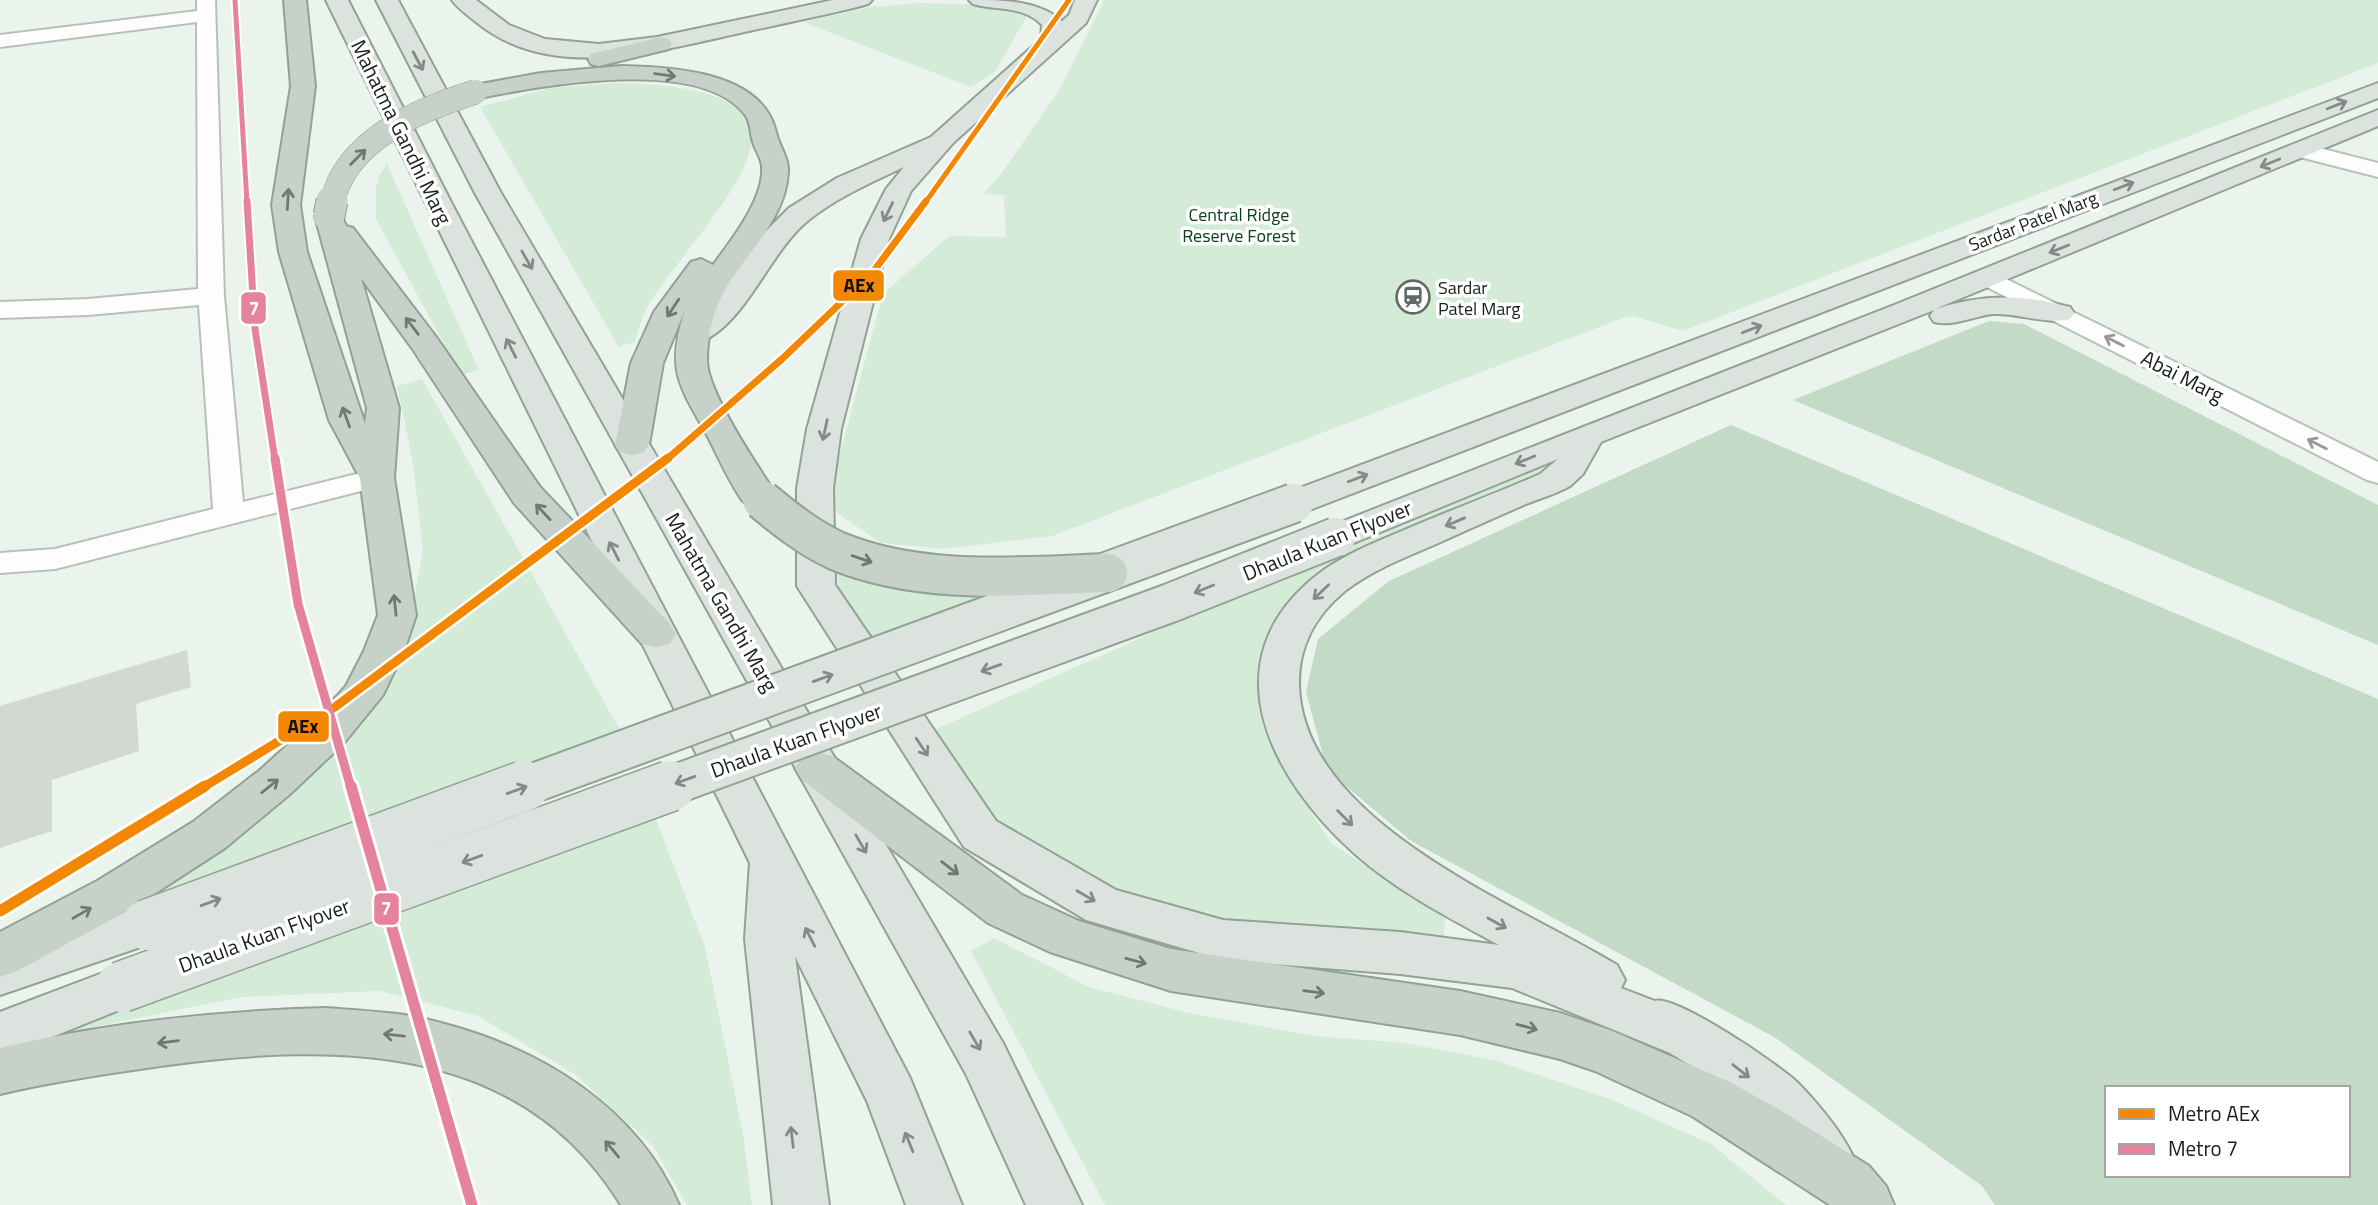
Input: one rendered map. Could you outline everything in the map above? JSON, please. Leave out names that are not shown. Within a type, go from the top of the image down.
[{"type":"highway","points":[[295,0],[303,86],[286,205],[293,252],[346,420],[377,478]]},
{"type":"highway","points":[[0,956],[114,895],[209,835],[275,782],[328,733],[362,695],[384,651],[397,615],[377,478],[383,408],[329,216],[335,187],[361,153],[413,116],[475,92],[587,68],[661,44]]},
{"type":"highway","points":[[587,68],[666,75],[724,89],[739,97],[755,112],[764,129],[765,143],[775,166],[767,203],[700,305],[693,334],[691,372],[694,385],[754,492],[762,500],[783,519],[811,536],[843,552],[897,569],[958,576],[1108,573]]},
{"type":"highway","points":[[632,445],[647,363],[669,312],[718,245],[752,188],[765,143]]},
{"type":"highway","points":[[329,216],[425,344],[527,495],[656,634]]},
{"type":"highway","points":[[817,768],[1005,909],[1067,938],[1171,970],[1460,1013],[1560,1036],[1610,1053],[1711,1099],[1761,1128],[1857,1195]]},
{"type":"highway","points":[[0,1071],[206,1036],[346,1030],[409,1037],[468,1052],[521,1075],[569,1106],[611,1146],[651,1205]]},
{"type":"main road","name":"Mahatma Gandhi Marg","points":[[337,0],[891,1095],[934,1205]]},
{"type":"main road","name":"Mahatma Gandhi Marg","points":[[387,0],[488,192],[985,1059],[1054,1205]]},
{"type":"main road","points":[[463,0],[507,34],[542,45],[608,49],[661,44],[853,2],[876,1]]},
{"type":"main road","points":[[980,0],[1015,4],[1040,11],[1053,24],[1052,43]]},
{"type":"main road","points":[[1086,0],[1078,18],[950,133],[900,189],[875,239],[820,453],[814,488],[816,586],[980,834],[1102,906],[1223,940],[1400,953],[1516,968],[1683,1035]]},
{"type":"main road","name":"Sardar Patel Marg","points":[[1108,573],[2378,90]]},
{"type":"main road","name":"Sardar Patel Marg","points":[[1743,375],[1988,278],[2378,117]]},
{"type":"main road","points":[[693,334],[723,310],[776,237],[799,214],[846,184],[950,133]]},
{"type":"main road","points":[[1743,375],[1785,369],[1975,305],[2007,303],[2059,313]]},
{"type":"main road","name":"Dhaula Kuan Flyover","points":[[0,1035],[121,987],[1170,603],[1743,375]]},
{"type":"main road","points":[[1588,435],[1562,476],[1371,559],[1327,586],[1307,606],[1286,640],[1278,679],[1280,707],[1288,736],[1303,765],[1336,809],[1381,852],[1437,890],[1589,973],[1731,1063],[1778,1100],[1857,1195]]},
{"type":"main road","points":[[0,974],[147,925],[1108,573]]},
{"type":"main road","points":[[771,860],[769,939],[801,1205]]},
{"type":"street","points":[[0,41],[206,7],[211,296],[229,516]]},
{"type":"street","points":[[2330,138],[2378,163]]},
{"type":"street","points":[[2300,150],[2378,170]]},
{"type":"street","name":"Abai Marg","points":[[1988,278],[2378,474]]},
{"type":"street","points":[[0,310],[88,307],[211,296]]},
{"type":"street","points":[[0,563],[55,559],[377,478]]},
{"type":"green space","name":"Central Ridge Reserve Forest","points":[[1104,0],[2378,0],[2378,63],[1683,331],[1633,316],[1623,318],[1052,536],[942,549],[881,543],[826,505],[883,294],[949,236],[1006,237],[1004,195],[983,194],[1001,174],[1060,89]]},
{"type":"green space","points":[[918,3],[988,6],[1028,14],[995,72],[971,87],[803,22],[870,7]]},
{"type":"green space","points":[[614,83],[687,89],[730,104],[749,125],[749,153],[734,186],[650,302],[634,342],[619,347],[480,107],[551,88]]},
{"type":"green space","points":[[387,164],[479,370],[461,375],[376,219],[376,187]]},
{"type":"green space","points":[[1989,321],[2024,324],[2378,505],[2378,645],[1793,400]]},
{"type":"green space","points":[[422,379],[620,730],[127,913],[211,856],[312,774],[376,703],[410,621],[423,551],[413,463],[397,386]]},
{"type":"green space","points":[[1731,425],[2378,699],[2378,1205],[1995,1205],[1982,1186],[1774,1037],[1411,841],[1327,770],[1306,692],[1318,639],[1389,581]]},
{"type":"green space","points":[[1546,462],[1556,472],[1353,559],[1264,708],[1284,771],[1331,843],[1445,917],[1444,939],[1182,919],[1101,890],[1032,852],[987,808],[934,730],[1255,587]]},
{"type":"green space","points":[[832,562],[1017,586],[863,639],[846,611]]},
{"type":"green space","points":[[655,817],[705,947],[743,1134],[752,1205],[687,1205],[653,1146],[576,1075],[478,1016],[380,991],[241,997],[24,1041]]},
{"type":"green space","points":[[994,938],[1089,987],[1189,1013],[1315,1036],[1405,1043],[1498,1061],[1610,1099],[1711,1144],[1786,1205],[1105,1205],[971,951]]},
{"type":"building","points":[[187,650],[191,687],[136,704],[139,751],[52,780],[52,831],[0,848],[0,706]]},
{"type":"metro line","name":"7","points":[[235,0],[255,329],[298,604],[472,1205]]},
{"type":"metro line","name":"AEx","points":[[0,911],[335,707],[660,465],[782,359],[873,272],[953,165],[1069,0]]},
{"type":"place","name":"Sardar Patel Marg","points":[[1413,297]]}]
